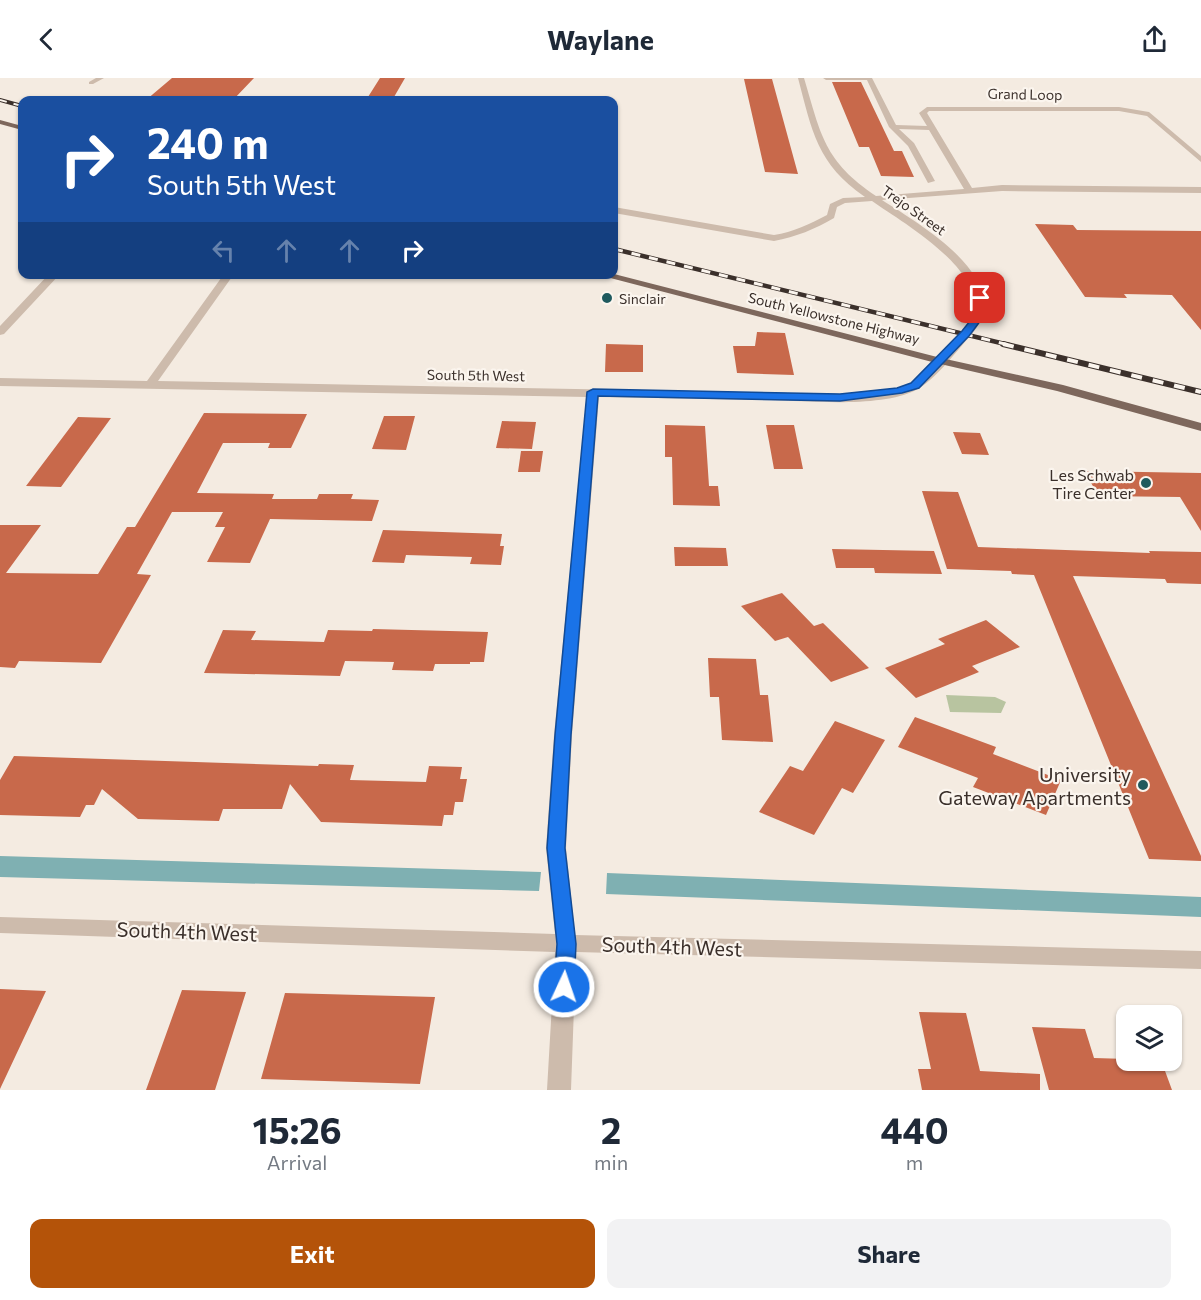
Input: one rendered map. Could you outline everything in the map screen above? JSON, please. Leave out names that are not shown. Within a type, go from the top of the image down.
[{"type":"main road","points":[[0,122],[18,127]]},
{"type":"main road","name":"South Yellowstone Highway","points":[[618,279],[940,361],[1059,388],[1201,427]]},
{"type":"street","points":[[90,82],[101,78]]},
{"type":"street","name":"Trejo Street","points":[[801,78],[823,144],[831,161],[841,173],[873,198],[936,240],[954,256],[971,279],[980,298],[979,316],[940,361]]},
{"type":"street","points":[[826,78],[869,78],[897,135],[910,143],[923,170],[931,180]]},
{"type":"street","name":"Grand Loop","points":[[932,128],[923,113],[927,109],[937,107],[1119,109],[1149,114],[1201,160]]},
{"type":"street","points":[[893,127],[932,128],[969,190]]},
{"type":"street","points":[[618,211],[774,238],[831,216],[832,206],[837,203],[873,198],[1002,188],[1201,190]]},
{"type":"street","points":[[0,332],[50,279]]},
{"type":"street","points":[[150,385],[225,279]]},
{"type":"street","name":"South 5th West","points":[[0,382],[840,398],[870,396],[915,386],[940,361]]},
{"type":"street","points":[[559,1090],[567,944],[556,848],[563,735],[593,392]]},
{"type":"street","name":"South 4th West","points":[[0,925],[567,944],[1201,960]]},
{"type":"green space","points":[[946,695],[995,697],[1006,702],[1001,713],[950,712]]},
{"type":"water","points":[[0,856],[541,872],[539,891],[0,877]]},
{"type":"water","points":[[607,873],[1201,897],[1201,917],[606,894]]},
{"type":"building","points":[[172,78],[254,78],[237,96],[151,96]]},
{"type":"building","points":[[380,78],[405,78],[395,96],[369,96]]},
{"type":"building","points":[[744,79],[772,79],[798,174],[765,172]]},
{"type":"building","points":[[832,82],[861,82],[894,151],[902,151],[914,177],[881,176],[869,147],[859,147]]},
{"type":"building","points":[[1035,224],[1073,225],[1077,230],[1201,231],[1201,330],[1172,295],[1124,294],[1127,298],[1085,297]]},
{"type":"building","points":[[757,332],[785,333],[794,375],[737,373],[733,346],[755,346]]},
{"type":"building","points":[[606,344],[643,345],[643,372],[605,372]]},
{"type":"building","points":[[204,413],[307,414],[291,448],[268,448],[270,443],[223,443],[197,493],[274,494],[272,499],[317,499],[319,494],[353,494],[351,499],[379,500],[372,521],[270,519],[250,563],[207,562],[225,527],[215,527],[223,512],[172,512],[137,574],[151,575],[101,663],[19,661],[15,668],[0,667],[0,525],[41,525],[6,573],[98,574],[127,527],[135,527]]},
{"type":"building","points":[[384,416],[415,416],[406,450],[372,449]]},
{"type":"building","points":[[78,417],[111,418],[61,487],[26,486]]},
{"type":"building","points":[[502,421],[536,422],[532,449],[496,448]]},
{"type":"building","points":[[665,425],[705,426],[709,486],[718,486],[720,506],[673,505],[672,457],[665,457]]},
{"type":"building","points":[[766,425],[794,425],[803,469],[774,469]]},
{"type":"building","points":[[953,432],[980,433],[989,455],[962,454]]},
{"type":"building","points":[[521,451],[543,451],[540,472],[518,472]]},
{"type":"building","name":"Les Schwab Tire Center","points":[[1085,471],[1201,473],[1201,531],[1180,497],[1098,496]]},
{"type":"building","points":[[922,491],[958,492],[978,547],[1150,553],[1149,551],[1201,552],[1201,584],[1167,583],[1165,579],[1073,576],[1201,856],[1201,861],[1149,859],[1034,575],[1012,574],[1011,571],[947,569]]},
{"type":"building","points":[[383,530],[502,534],[500,546],[504,546],[501,565],[470,564],[472,557],[406,555],[404,563],[372,562]]},
{"type":"building","points":[[674,547],[726,548],[728,566],[675,566]]},
{"type":"building","points":[[832,549],[934,551],[942,574],[875,573],[874,568],[836,568]]},
{"type":"building","points":[[782,593],[814,626],[823,623],[869,668],[831,682],[788,637],[775,641],[741,606]]},
{"type":"building","points":[[986,620],[1020,647],[972,666],[979,672],[916,698],[885,668],[945,644],[938,639]]},
{"type":"building","points":[[373,629],[488,632],[484,662],[435,664],[433,671],[392,670],[394,662],[345,661],[340,676],[204,673],[223,630],[256,631],[251,640],[324,642],[328,630],[372,631]]},
{"type":"building","points":[[708,658],[756,659],[760,695],[768,695],[773,742],[722,740],[719,697],[710,697]]},
{"type":"building","points":[[915,717],[996,747],[993,754],[1061,780],[1046,815],[973,787],[978,778],[898,747]]},
{"type":"building","points":[[835,721],[885,740],[853,793],[842,788],[814,835],[759,812],[790,766],[803,771]]},
{"type":"building","points":[[14,756],[318,766],[319,764],[354,765],[350,780],[426,782],[429,766],[462,767],[460,779],[467,779],[463,802],[455,802],[453,815],[444,815],[442,826],[321,822],[290,784],[282,809],[223,809],[219,821],[138,819],[102,789],[94,805],[86,805],[80,817],[0,815],[0,780]]},
{"type":"building","points":[[0,989],[46,991],[0,1089]]},
{"type":"building","points":[[182,990],[246,992],[215,1090],[146,1090]]},
{"type":"building","points":[[285,993],[435,997],[420,1084],[261,1079]]},
{"type":"building","points":[[919,1012],[966,1013],[980,1071],[1040,1074],[1040,1090],[922,1090],[918,1069],[931,1069]]},
{"type":"building","points":[[1032,1027],[1085,1029],[1094,1058],[1116,1059],[1116,1071],[1165,1071],[1172,1090],[1049,1090]]},
{"type":"railway","points":[[0,100],[18,105]]},
{"type":"railway","points":[[618,250],[1009,345]]},
{"type":"railway","points":[[1003,344],[1201,392]]},
{"type":"place","name":"Sinclair","points":[[607,298]]},
{"type":"place","name":"Les Schwab Tire Center","points":[[1146,483]]},
{"type":"place","name":"University Gateway Apartments","points":[[1143,785]]},
{"type":"route","points":[[564,987],[567,944],[556,848],[563,735],[593,392],[840,398],[898,391],[915,386],[965,333],[979,316],[980,298]]}]
